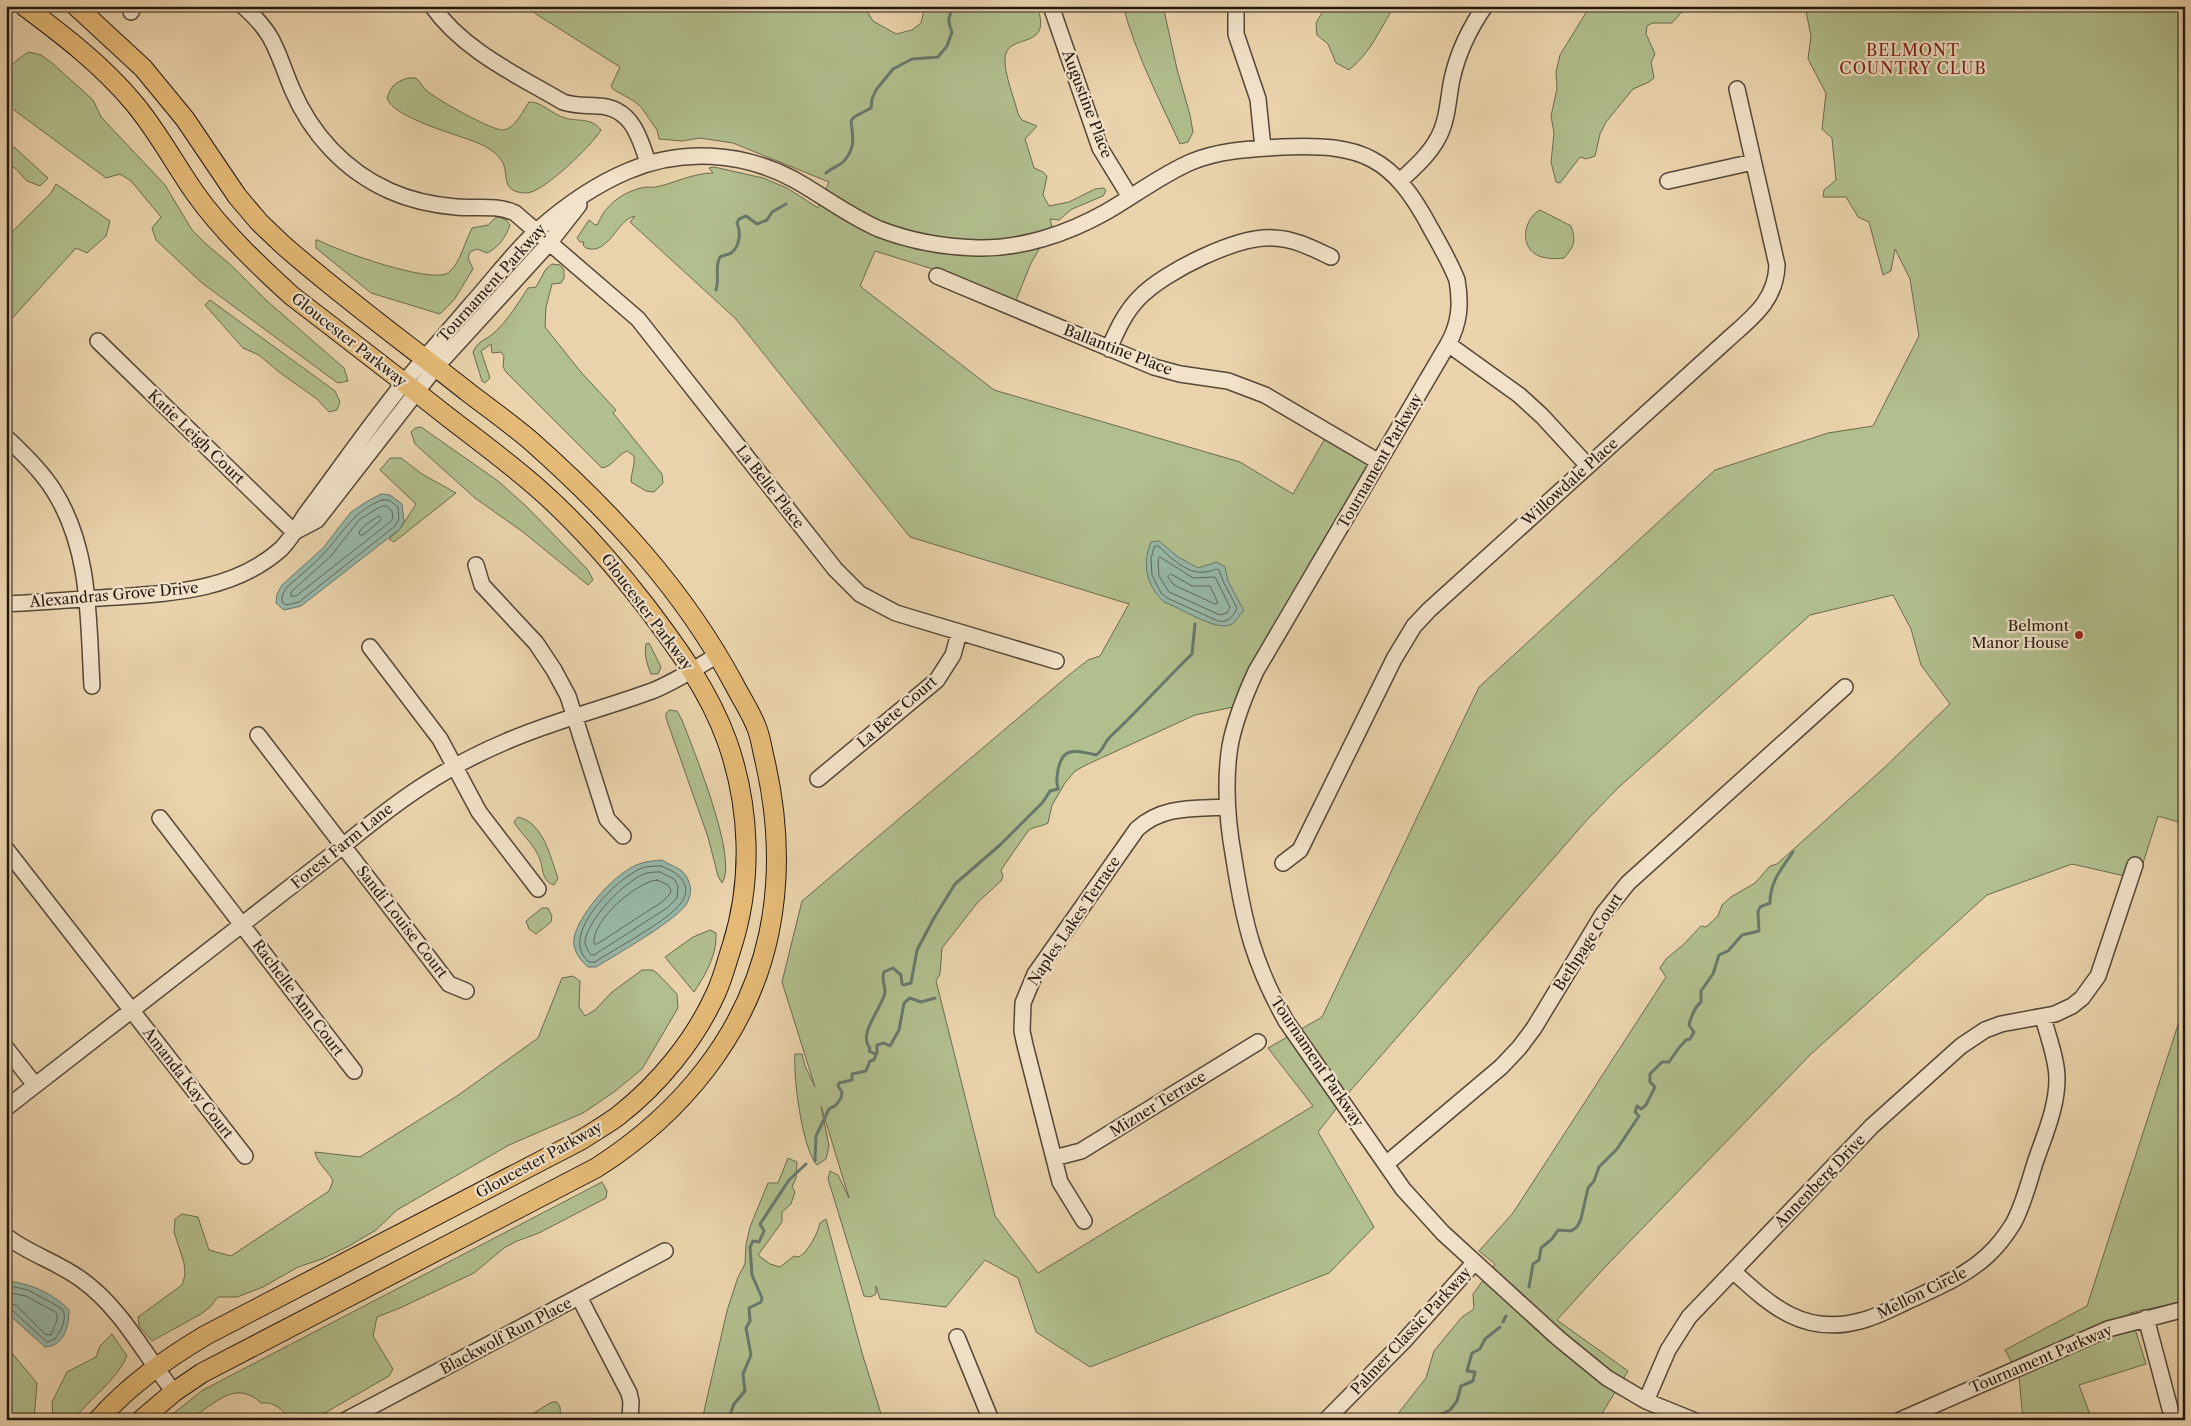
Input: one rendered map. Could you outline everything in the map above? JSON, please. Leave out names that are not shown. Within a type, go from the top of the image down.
[{"type":"main road","name":"Gloucester Parkway","points":[[24,6],[84,53],[111,77],[145,118],[195,193],[258,266],[292,296],[522,475],[592,541],[635,592],[692,671],[708,700],[727,741],[740,787],[746,847],[744,884],[738,926],[717,991],[700,1023],[679,1054],[646,1092],[618,1116],[581,1140],[206,1335],[155,1368],[130,1388],[98,1420]]},
{"type":"main road","name":"Gloucester Parkway","points":[[76,6],[143,68],[185,119],[237,196],[259,222],[304,264],[528,439],[614,519],[680,596],[718,654],[757,728],[775,815],[778,861],[776,901],[766,946],[738,1017],[718,1053],[682,1100],[664,1117],[609,1160],[202,1373],[174,1392],[140,1420]]},
{"type":"street","name":"La Belle Place","points":[[243,6],[256,18],[276,46],[292,88],[312,126],[335,154],[353,169],[390,191],[411,199],[456,207],[494,207],[515,213],[638,319],[847,583],[877,604],[896,613],[1056,661]]},
{"type":"street","points":[[432,6],[451,28],[489,59],[563,102],[573,106],[609,108],[628,118],[641,137],[648,163]]},
{"type":"street","name":"Augustine Place","points":[[1051,6],[1100,148],[1130,197]]},
{"type":"street","points":[[1236,6],[1236,34],[1258,99],[1263,148]]},
{"type":"street","points":[[1400,181],[1424,158],[1439,137],[1461,50],[1474,23],[1485,6]]},
{"type":"street","name":"Willowdale Place","points":[[1283,863],[1300,850],[1394,659],[1414,626],[1429,610],[1744,324],[1762,307],[1771,294],[1777,277],[1777,265],[1737,89]]},
{"type":"street","name":"Tournament Parkway","points":[[431,363],[537,231],[571,204],[606,182],[648,163],[688,156],[711,156],[756,164],[795,180],[855,217],[879,229],[906,238],[955,247],[1007,246],[1050,236],[1083,224],[1169,173],[1193,161],[1232,151],[1317,145],[1348,150],[1381,165],[1400,181],[1418,204],[1457,280],[1460,307],[1458,321],[1448,344],[1256,671],[1245,694],[1230,745],[1227,771],[1227,807],[1242,909],[1258,964],[1286,1021],[1402,1189],[1474,1263],[1586,1362],[1607,1378],[1646,1401],[1694,1420]]},
{"type":"street","points":[[1668,182],[1753,162]]},
{"type":"street","name":"Tournament Parkway","points":[[431,363],[550,242],[587,194]]},
{"type":"street","points":[[1109,349],[1128,311],[1153,285],[1169,274],[1229,246],[1258,238],[1280,238],[1301,243],[1331,257]]},
{"type":"street","name":"Ballantine Place","points":[[937,276],[1154,367],[1180,374],[1228,381],[1247,387],[1265,395],[1379,462]]},
{"type":"street","name":"Katie Leigh Court","points":[[98,341],[294,532]]},
{"type":"street","points":[[1448,344],[1494,375],[1519,395],[1542,416],[1588,466]]},
{"type":"street","name":"Alexandras Grove Drive","points":[[6,604],[175,593],[236,577],[282,548],[305,514],[431,363]]},
{"type":"street","points":[[6,437],[40,471],[66,512],[81,552],[87,599],[92,686]]},
{"type":"street","points":[[476,566],[482,585],[536,643],[546,656],[568,696],[607,819],[623,836]]},
{"type":"street","name":"La Bete Court","points":[[818,780],[936,680],[953,654],[959,633]]},
{"type":"street","points":[[370,647],[440,739],[478,812],[538,889]]},
{"type":"street","name":"Forest Farm Lane","points":[[6,1108],[393,805],[454,766],[506,741],[654,690],[692,671],[718,654]]},
{"type":"street","name":"Bethpage Court","points":[[1386,1164],[1501,1067],[1519,1048],[1534,1028],[1604,914],[1628,883],[1846,687]]},
{"type":"street","name":"Sandi Louise Court","points":[[258,735],[449,984],[466,991]]},
{"type":"street","name":"Naples Lakes Terrace","points":[[1084,1221],[1060,1182],[1022,1031],[1024,1003],[1034,974],[1137,829],[1147,820],[1170,810],[1227,807]]},
{"type":"street","name":"Rachelle Ann Court","points":[[160,818],[354,1071]]},
{"type":"street","name":"Amanda Kay Court","points":[[6,849],[244,1156]]},
{"type":"street","name":"Annenberg Drive","points":[[1646,1401],[1677,1334],[1689,1317],[1872,1126],[1972,1038],[1993,1027],[2055,1014],[2072,1006],[2091,988],[2098,976],[2135,865]]},
{"type":"street","name":"Mellon Circle","points":[[1733,1271],[1765,1300],[1782,1312],[1811,1322],[1844,1324],[1872,1317],[1957,1278],[1974,1268],[2002,1240],[2013,1223],[2021,1206],[2053,1108],[2057,1079],[2056,1066],[2043,1017]]},
{"type":"street","name":"Mizner Terrace","points":[[1054,1158],[1081,1151],[1258,1042]]},
{"type":"street","points":[[6,1048],[35,1084]]},
{"type":"street","points":[[6,1236],[60,1266],[99,1294],[124,1322],[155,1368],[174,1392]]},
{"type":"street","name":"Blackwolf Run Place","points":[[346,1420],[665,1251]]},
{"type":"street","name":"Palmer Classic Parkway","points":[[1326,1420],[1404,1340],[1474,1263]]},
{"type":"street","points":[[580,1297],[629,1393],[631,1402],[630,1420]]},
{"type":"street","name":"Tournament Parkway","points":[[1900,1420],[1927,1410],[2075,1342],[2108,1329],[2185,1309]]},
{"type":"street","points":[[2146,1318],[2173,1420]]},
{"type":"street","points":[[957,1336],[991,1420]]},
{"type":"green space","points":[[527,6],[857,6],[868,13],[873,21],[896,34],[912,30],[921,23],[925,6],[1037,6],[1041,20],[1040,29],[1036,35],[1010,47],[1006,53],[1005,66],[1018,114],[1022,120],[1037,126],[1025,139],[1034,168],[1047,176],[1043,195],[1049,206],[1069,202],[1095,189],[1104,188],[1106,191],[1103,196],[1072,209],[1059,220],[1050,219],[1052,227],[1031,263],[1015,303],[939,271],[875,251],[860,286],[994,390],[1240,462],[1293,494],[1331,428],[1388,460],[1258,680],[1248,704],[1195,715],[1075,771],[1065,783],[1052,805],[1048,823],[1028,831],[1001,870],[1003,877],[1001,881],[978,902],[942,948],[940,974],[936,981],[995,1216],[1038,1273],[1313,1106],[1268,1048],[1322,1017],[1479,687],[1715,470],[1828,433],[1873,426],[1919,336],[1910,279],[1895,249],[1891,271],[1883,275],[1869,222],[1858,217],[1846,197],[1823,197],[1824,190],[1836,180],[1832,138],[1822,129],[1826,93],[1808,59],[1811,36],[1805,6],[2185,6],[2185,824],[2158,816],[2138,879],[2072,864],[1987,895],[1810,1055],[1606,1266],[1557,1320],[1628,1371],[1598,1420],[1393,1420],[1426,1378],[1434,1351],[1462,1317],[1474,1309],[1473,1294],[1495,1264],[1479,1251],[1513,1213],[1666,977],[1660,968],[1666,959],[1701,926],[1706,927],[1718,916],[1722,905],[1731,897],[1755,883],[1770,866],[1777,864],[1884,768],[1950,704],[1921,665],[1911,629],[1893,595],[1810,615],[1618,788],[1586,821],[1351,1090],[1318,1132],[1374,1227],[1329,1273],[1090,1367],[1036,1332],[1018,1278],[985,1260],[946,1307],[880,1299],[876,1286],[876,1294],[871,1297],[864,1296],[828,1179],[830,1171],[838,1175],[849,1198],[821,1106],[829,1146],[826,1159],[817,1165],[807,1144],[800,1112],[795,1078],[795,1054],[802,1054],[805,1066],[815,1087],[782,982],[802,901],[1069,675],[1088,660],[1100,656],[1129,604],[910,537],[736,319],[630,222],[635,216],[628,219],[601,247],[594,249],[586,248],[583,245],[584,242],[580,242],[577,238],[589,220],[595,225],[598,224],[609,206],[621,196],[643,187],[656,187],[691,176],[713,173],[709,168],[714,167],[763,178],[787,188],[818,208],[829,182],[733,143],[700,138],[682,141],[659,139],[657,130],[641,107],[614,90],[611,86],[620,67],[536,14]]},
{"type":"green space","points":[[1123,6],[1163,6],[1177,69],[1190,115],[1193,132],[1188,142],[1180,144],[1141,59]]},
{"type":"green space","points":[[1326,6],[1395,6],[1370,48],[1349,70],[1336,63],[1328,44],[1317,35],[1316,23]]},
{"type":"green space","points":[[1590,6],[1687,6],[1672,23],[1652,23],[1647,26],[1646,34],[1655,54],[1651,62],[1654,78],[1633,89],[1606,122],[1600,134],[1595,156],[1586,159],[1580,157],[1560,183],[1556,182],[1551,162],[1554,133],[1551,116],[1557,89],[1556,72],[1560,55]]},
{"type":"green space","points":[[29,52],[41,55],[52,63],[93,100],[101,117],[165,185],[192,230],[267,301],[344,368],[348,381],[338,383],[202,283],[156,240],[152,228],[161,217],[131,181],[120,174],[106,178],[6,104],[7,73],[14,63]]},
{"type":"green space","points":[[416,78],[426,90],[440,100],[464,114],[498,129],[504,130],[512,126],[529,102],[534,102],[565,118],[593,123],[601,130],[578,157],[543,186],[526,193],[518,192],[512,190],[509,186],[502,161],[491,150],[478,143],[413,119],[392,105],[387,98],[390,90],[400,81]]},
{"type":"green space","points":[[6,143],[15,148],[48,178],[40,186],[27,181],[15,168],[6,166]]},
{"type":"green space","points":[[56,184],[110,221],[106,236],[87,253],[76,248],[6,325],[6,238],[51,193]]},
{"type":"green space","points":[[1540,210],[1571,226],[1574,243],[1564,258],[1542,257],[1528,247],[1526,240],[1527,226],[1534,214]]},
{"type":"green space","points":[[499,217],[506,220],[510,225],[504,238],[495,248],[487,253],[477,249],[470,252],[468,258],[473,269],[454,300],[440,314],[371,293],[316,248],[316,240],[318,240],[384,265],[423,274],[438,275],[448,273],[456,264],[472,228],[488,225],[495,218]]},
{"type":"green space","points":[[552,264],[560,265],[564,270],[564,278],[561,283],[552,284],[546,307],[545,327],[580,371],[616,410],[613,413],[662,474],[663,483],[654,492],[646,491],[631,482],[634,456],[627,451],[602,468],[506,372],[503,367],[504,356],[501,352],[492,353],[491,344],[481,351],[490,378],[485,383],[482,381],[473,352],[475,348],[500,327],[528,288],[536,287],[546,269]]},
{"type":"green space","points":[[210,300],[335,391],[340,402],[337,410],[329,412],[317,399],[259,355],[243,348],[205,305]]},
{"type":"green space","points":[[421,427],[498,481],[527,507],[588,570],[593,580],[588,585],[523,532],[475,498],[415,444],[411,432],[415,428]]},
{"type":"green space","points":[[390,458],[401,458],[422,474],[456,493],[394,542],[389,539],[400,529],[416,504],[380,470]]},
{"type":"green space","points":[[649,643],[661,667],[658,674],[651,674],[647,663],[645,648],[646,644]]},
{"type":"green space","points":[[669,710],[677,711],[682,720],[704,778],[720,829],[726,871],[722,883],[718,876],[708,837],[666,718]]},
{"type":"green space","points":[[518,817],[527,820],[534,826],[545,842],[558,878],[554,885],[546,880],[536,850],[514,822]]},
{"type":"green space","points":[[542,908],[548,908],[552,916],[551,922],[536,934],[529,929],[526,921]]},
{"type":"green space","points":[[710,930],[716,933],[713,957],[694,992],[665,957],[693,937]]},
{"type":"green space","points":[[642,970],[653,970],[677,994],[678,1008],[642,1069],[614,1092],[583,1113],[509,1145],[397,1210],[376,1230],[349,1246],[322,1259],[298,1267],[263,1287],[237,1297],[218,1297],[201,1314],[152,1341],[139,1326],[138,1317],[182,1285],[185,1275],[184,1263],[174,1232],[175,1219],[182,1214],[198,1217],[209,1250],[231,1256],[329,1191],[333,1181],[318,1160],[315,1152],[360,1157],[457,1096],[538,1038],[562,978],[573,976],[580,981],[579,1007],[585,1016],[595,1010],[612,992]]},
{"type":"green space","points":[[2185,1003],[2185,1301],[2130,1313],[2146,1364],[2079,1385],[2092,1420],[2023,1420],[2019,1376],[2005,1350],[2087,1306]]},
{"type":"green space","points":[[788,1158],[797,1162],[796,1178],[792,1187],[795,1192],[791,1204],[782,1212],[782,1222],[758,1255],[770,1264],[780,1267],[794,1256],[799,1257],[812,1242],[820,1223],[826,1219],[862,1353],[883,1420],[702,1420],[727,1311],[738,1277],[745,1264],[746,1245],[750,1227],[768,1183],[778,1183]]},
{"type":"green space","points":[[602,1182],[607,1191],[606,1198],[539,1233],[504,1248],[474,1273],[377,1317],[373,1336],[393,1369],[389,1376],[316,1418],[311,1420],[291,1420],[274,1405],[261,1403],[251,1396],[241,1393],[223,1397],[186,1420],[165,1420],[203,1390]]},
{"type":"green space","points":[[112,1334],[127,1356],[116,1374],[74,1420],[53,1420],[52,1402],[67,1372],[96,1357],[100,1346]]},
{"type":"green space","points":[[6,1346],[37,1383],[34,1420],[6,1420]]},
{"type":"green space","points":[[552,1402],[557,1402],[560,1407],[561,1420],[522,1420]]},
{"type":"water","points":[[381,494],[390,495],[402,504],[404,521],[400,529],[301,606],[284,610],[276,603],[277,594],[282,585],[323,548],[351,512]]},
{"type":"water","points":[[1159,541],[1178,557],[1198,568],[1217,562],[1225,567],[1228,581],[1244,611],[1234,622],[1230,625],[1215,625],[1164,602],[1153,589],[1146,566],[1151,542]]},
{"type":"water","points":[[662,860],[678,868],[687,878],[690,890],[687,903],[682,910],[646,936],[596,967],[588,967],[577,954],[574,947],[574,938],[577,928],[591,905],[611,883],[632,867],[644,862]]},
{"type":"water","points":[[6,1281],[31,1286],[40,1290],[56,1299],[69,1310],[66,1329],[57,1343],[45,1347],[6,1312]]},
{"type":"waterway","points":[[826,173],[847,157],[853,143],[851,121],[854,117],[871,108],[876,90],[893,69],[912,59],[938,57],[947,46],[952,32],[949,19],[955,6]]},
{"type":"waterway","points":[[716,290],[718,261],[720,257],[731,253],[736,247],[739,239],[737,223],[739,219],[746,216],[757,224],[767,220],[772,212],[786,204]]},
{"type":"waterway","points":[[875,1054],[869,1051],[867,1035],[885,992],[884,972],[893,968],[901,975],[902,984],[911,983],[917,950],[955,884],[1000,845],[1043,802],[1050,791],[1058,789],[1059,767],[1064,755],[1074,751],[1096,755],[1099,753],[1108,739],[1192,654],[1195,624]]},
{"type":"waterway","points":[[1529,1287],[1533,1264],[1539,1260],[1541,1248],[1552,1239],[1558,1230],[1571,1231],[1577,1227],[1581,1219],[1588,1188],[1594,1181],[1599,1167],[1617,1149],[1639,1116],[1635,1112],[1637,1106],[1641,1109],[1646,1105],[1655,1087],[1650,1082],[1650,1074],[1662,1062],[1669,1062],[1686,1040],[1690,1039],[1694,1032],[1689,1025],[1691,1019],[1695,1009],[1701,1002],[1701,991],[1713,974],[1719,955],[1728,951],[1742,935],[1759,931],[1758,912],[1760,907],[1770,903],[1774,882],[1793,852]]},
{"type":"waterway","points":[[815,1161],[816,1136],[829,1109],[836,1105],[841,1098],[842,1092],[838,1086],[839,1083],[852,1080],[852,1074],[866,1071],[870,1061],[874,1060],[877,1045],[884,1043],[890,1046],[899,1030],[904,1003],[910,998],[921,1002],[935,998]]},
{"type":"waterway","points":[[728,1420],[734,1404],[745,1391],[743,1374],[751,1355],[746,1328],[750,1321],[749,1308],[761,1302],[762,1298],[752,1275],[750,1247],[753,1241],[759,1242],[764,1231],[760,1224],[789,1180],[806,1164]]},
{"type":"waterway","points":[[1503,1322],[1506,1316]]},
{"type":"waterway","points":[[1430,1420],[1450,1410],[1457,1401],[1461,1386],[1473,1381],[1475,1372],[1467,1371],[1472,1353],[1480,1349],[1485,1339],[1500,1327]]},
{"type":"place","name":"Belmont Manor House","points":[[2079,635]]},
{"type":"district","name":"BELMONT COUNTRY CLUB","points":[[1913,59]]}]
